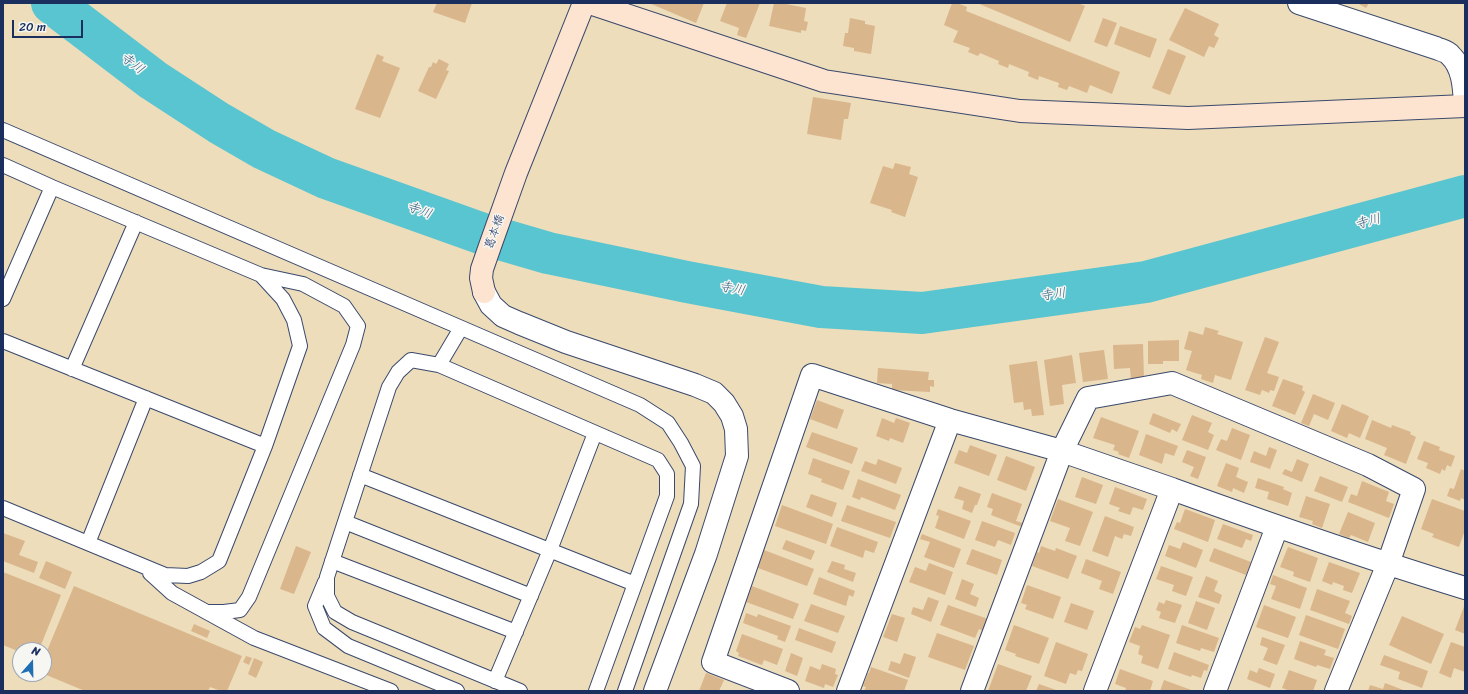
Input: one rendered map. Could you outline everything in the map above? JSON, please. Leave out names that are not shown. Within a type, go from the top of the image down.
[{"type":"street","name":"葛本橋","points":[[584,3],[516,173],[482,269],[481,278],[484,292],[491,305],[503,316],[566,342],[714,393],[724,403],[732,416],[736,429],[737,456],[706,554],[655,691]]},
{"type":"street","points":[[590,3],[824,81],[1020,112],[1188,118],[1465,104],[1461,74],[1457,64],[1450,54],[1436,48],[1299,3]]},
{"type":"street","points":[[788,691],[713,662],[812,375],[950,420],[1062,451],[1277,527],[1465,588]]},
{"type":"street","points":[[972,691],[1062,451],[1088,398],[1172,383],[1368,465],[1414,489],[1388,564],[1336,691]]},
{"type":"street","points":[[848,691],[950,420]]},
{"type":"street","points":[[1095,691],[1172,489]]},
{"type":"street","points":[[1215,691],[1277,527]]},
{"type":"lane","points":[[3,130],[640,405],[668,423],[693,466],[691,504],[625,691]]},
{"type":"lane","points":[[3,165],[261,276],[303,284],[344,306],[358,326],[353,345],[250,597],[240,610],[207,612]]},
{"type":"lane","points":[[3,299],[52,187]]},
{"type":"lane","points":[[72,369],[136,222]]},
{"type":"lane","points":[[3,508],[165,575],[188,576],[201,572],[219,561],[265,446],[300,346],[294,320],[283,299],[261,276]]},
{"type":"lane","points":[[439,365],[461,328]]},
{"type":"lane","points":[[3,342],[265,446]]},
{"type":"lane","points":[[457,691],[348,646],[324,628],[316,606],[327,577],[389,388],[398,372],[411,360],[439,365],[658,460],[667,474],[667,496],[596,691]]},
{"type":"lane","points":[[88,543],[146,398]]},
{"type":"lane","points":[[494,681],[550,550],[595,433]]},
{"type":"lane","points":[[360,475],[635,584]]},
{"type":"lane","points":[[345,522],[531,596]]},
{"type":"lane","points":[[332,561],[516,632]]},
{"type":"lane","points":[[140,565],[172,592],[254,638],[391,691]]},
{"type":"lane","points":[[327,577],[327,596],[335,612],[352,622],[520,691]]},
{"type":"building","points":[[437,3],[472,3],[465,23],[433,12]]},
{"type":"building","points":[[649,3],[704,3],[696,23]]},
{"type":"building","points":[[727,3],[760,3],[746,38],[737,35],[739,28],[720,21]]},
{"type":"building","points":[[774,3],[806,8],[804,21],[808,22],[806,31],[801,30],[801,33],[769,26]]},
{"type":"building","points":[[952,3],[957,3],[967,7],[966,11],[1120,72],[1112,94],[1090,85],[1087,93],[1069,86],[1067,90],[1058,87],[1059,83],[1039,76],[1038,80],[1028,76],[1029,72],[1009,64],[1008,68],[998,64],[999,61],[980,53],[978,56],[968,52],[970,48],[953,42],[958,31],[944,25]]},
{"type":"building","points":[[977,3],[1078,3],[1085,6],[1070,42]]},
{"type":"building","points":[[1357,3],[1369,3],[1366,8]]},
{"type":"building","points":[[1185,8],[1219,24],[1214,35],[1219,38],[1214,48],[1209,46],[1204,57],[1169,40]]},
{"type":"building","points":[[850,18],[865,21],[865,24],[875,26],[871,54],[854,51],[854,48],[843,46],[845,33],[848,33]]},
{"type":"building","points":[[1103,18],[1117,23],[1107,47],[1094,42]]},
{"type":"building","points":[[1120,26],[1157,39],[1150,58],[1114,44]]},
{"type":"building","points":[[1168,49],[1186,56],[1170,95],[1152,88]]},
{"type":"building","points":[[377,54],[384,57],[382,61],[400,68],[380,118],[355,109]]},
{"type":"building","points":[[439,59],[449,64],[446,70],[449,71],[436,99],[418,91],[429,67],[431,67],[433,62],[436,64]]},
{"type":"building","points":[[813,97],[851,103],[848,119],[844,119],[841,140],[807,134]]},
{"type":"building","points":[[895,163],[911,167],[909,174],[918,177],[905,217],[891,212],[892,210],[870,203],[883,166],[893,169]]},
{"type":"building","points":[[1205,327],[1219,331],[1217,334],[1243,342],[1231,380],[1215,375],[1213,383],[1201,379],[1202,375],[1186,370],[1192,351],[1184,349],[1189,331],[1203,335]]},
{"type":"building","points":[[1265,337],[1279,342],[1267,373],[1279,377],[1274,391],[1270,390],[1269,393],[1262,390],[1260,395],[1245,390]]},
{"type":"building","points":[[1179,340],[1179,361],[1163,361],[1163,364],[1148,364],[1148,341]]},
{"type":"building","points":[[1143,344],[1144,380],[1131,380],[1130,368],[1114,369],[1113,345]]},
{"type":"building","points":[[1104,350],[1108,379],[1083,382],[1079,353]]},
{"type":"building","points":[[1072,355],[1076,383],[1062,385],[1064,404],[1050,406],[1044,360]]},
{"type":"building","points":[[1037,361],[1044,415],[1032,416],[1031,409],[1024,410],[1023,402],[1014,403],[1009,365]]},
{"type":"building","points":[[878,368],[929,372],[928,380],[934,380],[934,387],[930,386],[930,392],[892,390],[892,384],[877,383]]},
{"type":"building","points":[[1283,379],[1303,386],[1302,390],[1305,392],[1295,415],[1272,406]]},
{"type":"building","points":[[1313,394],[1335,403],[1328,420],[1314,414],[1309,426],[1301,423]]},
{"type":"building","points":[[817,400],[844,410],[837,429],[810,419]]},
{"type":"building","points":[[1342,404],[1369,416],[1360,438],[1349,433],[1347,438],[1331,431]]},
{"type":"building","points":[[1153,413],[1181,424],[1177,432],[1172,429],[1170,433],[1149,424]]},
{"type":"building","points":[[1192,415],[1212,423],[1208,432],[1214,435],[1208,450],[1182,440]]},
{"type":"building","points":[[1101,417],[1139,431],[1129,458],[1118,454],[1119,452],[1113,450],[1115,445],[1093,438]]},
{"type":"building","points":[[882,418],[894,423],[896,418],[910,423],[903,443],[890,438],[889,441],[876,436]]},
{"type":"building","points":[[1372,420],[1391,428],[1392,425],[1411,432],[1410,434],[1416,437],[1406,464],[1384,455],[1387,448],[1365,439]]},
{"type":"building","points":[[1232,428],[1250,435],[1241,460],[1216,450],[1221,439],[1227,441]]},
{"type":"building","points":[[812,432],[858,448],[852,464],[806,447]]},
{"type":"building","points":[[1146,434],[1178,446],[1174,456],[1165,453],[1162,464],[1139,455]]},
{"type":"building","points":[[1424,441],[1440,447],[1439,450],[1455,456],[1451,467],[1447,465],[1445,471],[1442,469],[1440,474],[1426,468],[1428,463],[1417,459]]},
{"type":"building","points":[[970,445],[997,455],[989,476],[954,463],[959,450],[967,453]]},
{"type":"building","points":[[1269,447],[1277,450],[1270,469],[1250,462],[1254,451],[1266,456]]},
{"type":"building","points":[[1187,450],[1206,457],[1198,479],[1190,476],[1194,467],[1182,462]]},
{"type":"building","points":[[1006,456],[1035,467],[1026,491],[997,480]]},
{"type":"building","points":[[813,458],[850,471],[843,490],[821,482],[822,479],[808,474]]},
{"type":"building","points":[[878,459],[902,468],[896,484],[861,471],[865,461],[876,465]]},
{"type":"building","points":[[1297,459],[1309,464],[1302,482],[1282,474],[1285,469],[1292,472]]},
{"type":"building","points":[[1226,463],[1239,468],[1236,477],[1248,482],[1244,493],[1233,488],[1232,492],[1217,486]]},
{"type":"building","points":[[1461,469],[1465,471],[1465,500],[1461,498],[1460,501],[1447,496],[1450,488],[1454,489]]},
{"type":"building","points":[[1320,476],[1348,487],[1342,502],[1314,491]]},
{"type":"building","points":[[1082,477],[1103,485],[1096,504],[1075,497]]},
{"type":"building","points":[[1258,478],[1284,487],[1283,489],[1292,493],[1288,506],[1267,499],[1269,492],[1255,488]]},
{"type":"building","points":[[858,479],[901,495],[895,510],[861,497],[860,500],[852,497]]},
{"type":"building","points":[[1362,481],[1389,492],[1386,501],[1394,504],[1389,518],[1348,502],[1351,494],[1357,496]]},
{"type":"building","points":[[959,486],[981,494],[972,513],[962,509],[964,501],[954,498]]},
{"type":"building","points":[[1115,487],[1147,499],[1143,510],[1133,507],[1130,515],[1118,511],[1120,508],[1109,504]]},
{"type":"building","points":[[992,493],[1022,504],[1016,521],[1023,523],[1022,527],[991,515],[993,509],[987,507]]},
{"type":"building","points":[[811,494],[837,503],[832,517],[806,507]]},
{"type":"building","points":[[1306,496],[1330,504],[1322,528],[1312,524],[1313,521],[1299,517]]},
{"type":"building","points":[[1058,499],[1093,512],[1080,546],[1065,541],[1070,528],[1050,521]]},
{"type":"building","points":[[1432,499],[1465,511],[1465,530],[1459,547],[1432,537],[1434,534],[1421,529]]},
{"type":"building","points":[[782,505],[833,524],[826,544],[775,526]]},
{"type":"building","points":[[847,505],[896,522],[890,538],[841,521]]},
{"type":"building","points":[[938,509],[971,521],[964,539],[935,528],[939,516],[936,515]]},
{"type":"building","points":[[1185,509],[1215,520],[1208,542],[1174,529],[1177,522],[1180,523]]},
{"type":"building","points":[[1348,512],[1375,523],[1368,542],[1351,535],[1349,538],[1339,534]]},
{"type":"building","points":[[1105,516],[1134,527],[1131,536],[1124,534],[1122,539],[1115,536],[1108,557],[1092,551]]},
{"type":"building","points":[[982,521],[1015,533],[1011,545],[998,540],[995,547],[975,540]]},
{"type":"building","points":[[1223,524],[1253,535],[1251,541],[1246,539],[1242,548],[1217,539]]},
{"type":"building","points":[[837,527],[878,542],[874,553],[865,550],[863,558],[830,546]]},
{"type":"building","points":[[3,533],[25,541],[19,555],[38,562],[34,573],[3,561]]},
{"type":"building","points":[[922,534],[961,549],[954,568],[924,557],[930,542],[920,539]]},
{"type":"building","points":[[786,540],[815,551],[811,560],[782,549]]},
{"type":"building","points":[[1183,542],[1203,550],[1196,568],[1165,556],[1169,545],[1180,549]]},
{"type":"building","points":[[296,546],[311,552],[294,594],[280,589]]},
{"type":"building","points":[[1041,546],[1055,551],[1056,548],[1077,556],[1068,579],[1032,566]]},
{"type":"building","points":[[1288,547],[1318,558],[1310,582],[1293,576],[1294,572],[1280,567]]},
{"type":"building","points":[[1214,548],[1251,562],[1246,575],[1209,561]]},
{"type":"building","points":[[972,549],[1002,560],[997,575],[966,564]]},
{"type":"building","points":[[764,550],[814,569],[807,586],[758,568]]},
{"type":"building","points":[[1086,559],[1121,572],[1113,594],[1099,589],[1102,581],[1081,573]]},
{"type":"building","points":[[46,561],[72,572],[65,589],[39,578]]},
{"type":"building","points":[[832,561],[845,565],[844,569],[856,573],[853,582],[827,572]]},
{"type":"building","points":[[1329,562],[1360,573],[1352,593],[1343,590],[1344,586],[1333,582],[1332,585],[1322,581]]},
{"type":"building","points":[[929,563],[953,572],[945,595],[909,582],[915,567],[926,571]]},
{"type":"building","points":[[1161,566],[1193,577],[1186,596],[1172,591],[1174,585],[1156,579]]},
{"type":"building","points":[[3,572],[61,595],[42,642],[12,642],[12,649],[3,645]]},
{"type":"building","points":[[1273,575],[1307,588],[1300,609],[1271,599],[1276,586],[1270,584]]},
{"type":"building","points":[[1206,576],[1218,581],[1214,591],[1222,595],[1219,604],[1198,597]]},
{"type":"building","points":[[819,577],[855,591],[853,597],[849,595],[846,606],[813,594]]},
{"type":"building","points":[[962,579],[974,584],[970,594],[979,598],[976,607],[955,599]]},
{"type":"building","points":[[1027,585],[1061,597],[1053,619],[1025,609],[1027,605],[1021,603]]},
{"type":"building","points":[[74,586],[242,656],[227,691],[221,691],[210,687],[208,691],[85,691],[52,677],[52,642],[51,642]]},
{"type":"building","points":[[752,586],[799,604],[793,619],[746,602]]},
{"type":"building","points":[[1317,589],[1350,601],[1345,613],[1352,616],[1349,624],[1310,610]]},
{"type":"building","points":[[928,597],[939,601],[931,622],[911,614],[913,607],[923,610]]},
{"type":"building","points":[[1166,600],[1182,605],[1175,623],[1159,618],[1161,612],[1156,610],[1159,602],[1164,604]]},
{"type":"building","points":[[1196,601],[1215,608],[1207,630],[1188,623]]},
{"type":"building","points":[[1071,603],[1094,611],[1087,630],[1064,622]]},
{"type":"building","points":[[811,604],[845,616],[838,633],[804,621]]},
{"type":"building","points":[[1465,604],[1465,634],[1455,630]]},
{"type":"building","points":[[948,605],[988,619],[983,631],[979,629],[975,638],[940,625]]},
{"type":"building","points":[[1264,605],[1296,617],[1288,638],[1256,627]]},
{"type":"building","points":[[746,613],[757,617],[758,614],[791,626],[785,642],[777,639],[778,636],[743,623]]},
{"type":"building","points":[[892,614],[905,618],[897,642],[883,637]]},
{"type":"building","points":[[1306,615],[1345,629],[1338,649],[1299,635]]},
{"type":"building","points":[[1402,616],[1444,634],[1431,664],[1389,645]]},
{"type":"building","points":[[194,624],[210,631],[207,638],[191,631]]},
{"type":"building","points":[[1014,625],[1049,638],[1039,664],[1015,656],[1016,654],[1005,650]]},
{"type":"building","points":[[1142,625],[1170,635],[1158,669],[1141,663],[1143,656],[1138,654],[1140,646],[1129,642],[1135,627],[1140,629]]},
{"type":"building","points":[[1182,625],[1219,638],[1214,652],[1201,648],[1200,651],[1176,643]]},
{"type":"building","points":[[799,628],[836,642],[832,653],[795,640]]},
{"type":"building","points":[[937,633],[974,646],[965,670],[928,657]]},
{"type":"building","points":[[742,634],[783,649],[777,665],[764,660],[762,665],[738,656],[739,653],[736,651]]},
{"type":"building","points":[[1262,637],[1285,645],[1277,665],[1263,660],[1268,648],[1260,645]]},
{"type":"building","points":[[1300,641],[1326,650],[1324,655],[1334,658],[1330,669],[1317,665],[1316,667],[1294,659]]},
{"type":"building","points":[[1056,642],[1088,654],[1082,671],[1078,670],[1076,675],[1070,673],[1066,684],[1044,676]]},
{"type":"building","points":[[1451,642],[1465,647],[1465,672],[1454,668],[1451,678],[1439,673]]},
{"type":"building","points":[[1174,652],[1209,665],[1207,671],[1204,670],[1201,678],[1192,675],[1191,677],[1168,669]]},
{"type":"building","points":[[791,653],[803,658],[797,676],[785,671]]},
{"type":"building","points":[[904,653],[916,657],[909,678],[888,670],[891,661],[900,664]]},
{"type":"building","points":[[1384,655],[1428,671],[1422,688],[1398,679],[1400,672],[1380,665]]},
{"type":"building","points":[[246,656],[252,658],[249,665],[243,662]]},
{"type":"building","points":[[254,658],[263,662],[256,678],[248,674]]},
{"type":"building","points":[[822,664],[836,669],[835,674],[838,675],[833,687],[825,684],[824,688],[805,681],[810,666],[820,670]]},
{"type":"building","points":[[998,664],[1032,676],[1026,691],[988,691]]},
{"type":"building","points":[[871,667],[908,680],[904,691],[864,691],[866,687],[863,686]]},
{"type":"building","points":[[1259,668],[1275,674],[1270,688],[1247,679],[1250,670],[1257,673]]},
{"type":"building","points":[[1120,669],[1153,681],[1150,691],[1125,691],[1126,688],[1115,684]]},
{"type":"building","points":[[1289,670],[1317,680],[1313,691],[1290,691],[1282,688]]},
{"type":"building","points":[[706,673],[724,680],[719,691],[699,691]]},
{"type":"building","points":[[1164,680],[1194,691],[1160,691]]},
{"type":"building","points":[[1385,683],[1406,691],[1368,691],[1370,685],[1383,689]]},
{"type":"building","points":[[1039,684],[1059,691],[1036,691]]},
{"type":"waterway","name":"寺川","points":[[52,3],[153,80],[219,123],[264,149],[326,178],[483,234],[548,253],[687,282],[821,307],[922,313],[1146,282],[1465,196]]}]
